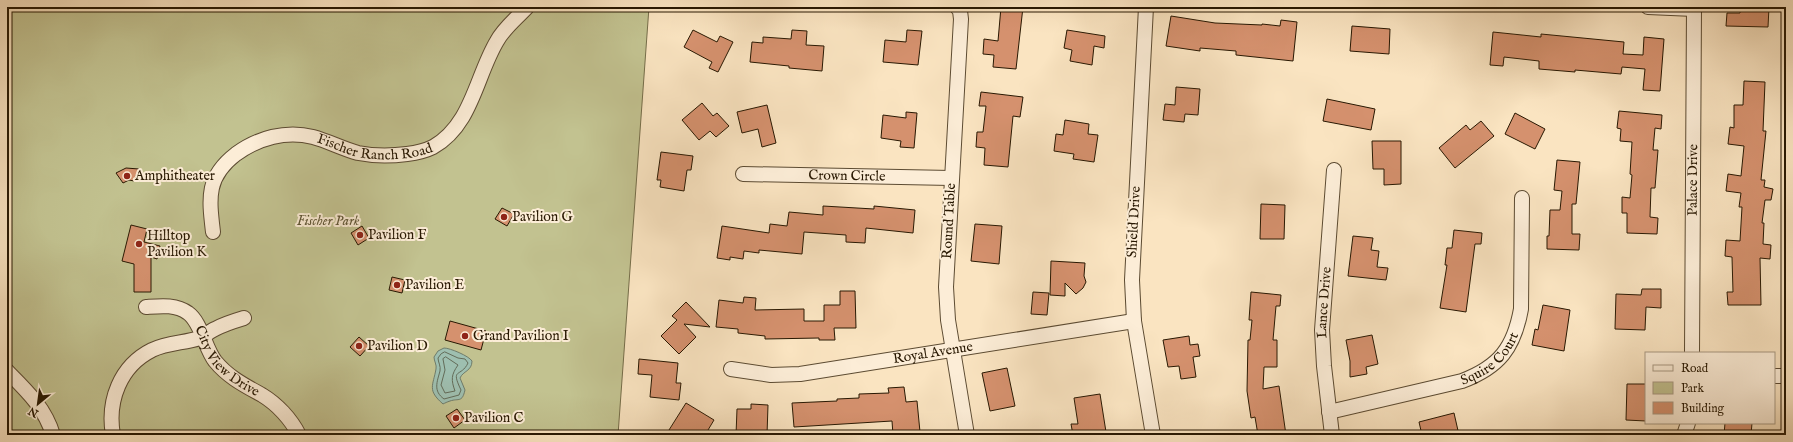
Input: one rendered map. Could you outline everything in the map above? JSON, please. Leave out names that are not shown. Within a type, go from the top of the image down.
[{"type":"street","name":"Fischer Ranch Road","points":[[213,232],[210,207],[210,189],[220,169],[243,149],[268,137],[286,135],[311,136],[359,153],[395,156],[430,148],[442,141],[458,124],[469,106],[484,64],[498,39],[527,7]]},
{"type":"street","name":"Round Table","points":[[957,7],[961,19],[946,287],[948,320],[967,435]]},
{"type":"street","name":"Shield Drive","points":[[1146,7],[1132,259],[1134,321],[1153,435]]},
{"type":"street","points":[[1648,7],[1694,8]]},
{"type":"street","name":"Palace Drive","points":[[1692,352],[1694,8]]},
{"type":"street","name":"Lance Drive","points":[[1332,435],[1324,366],[1323,324],[1334,170]]},
{"type":"street","name":"Crown Circle","points":[[743,174],[951,178]]},
{"type":"street","name":"Squire Court","points":[[1329,412],[1462,381],[1476,376],[1490,367],[1503,355],[1518,326],[1521,309],[1522,198]]},
{"type":"street","name":"City View Drive","points":[[146,307],[168,306],[184,310],[194,319],[211,355],[225,371],[237,382],[262,395],[274,404],[285,415],[300,435]]},
{"type":"street","points":[[113,435],[111,421],[112,402],[120,383],[129,369],[140,358],[153,350],[202,337],[219,327],[244,318]]},
{"type":"street","name":"Royal Avenue","points":[[731,369],[771,375],[800,374],[1134,321]]},
{"type":"street","points":[[7,371],[37,402],[54,435]]},
{"type":"street","points":[[1775,376],[1786,376]]},
{"type":"street","points":[[1684,435],[1688,424]]},
{"type":"green space","name":"Fischer Park","points":[[7,7],[649,7],[618,435],[7,435]]},
{"type":"water","points":[[444,348],[450,349],[467,357],[472,361],[472,364],[460,378],[465,390],[463,397],[443,404],[435,395],[432,388],[436,368],[434,357],[438,351]]},
{"type":"building","points":[[1001,7],[1023,7],[1016,69],[993,67],[994,55],[983,54],[984,39],[998,41]]},
{"type":"building","points":[[1740,7],[1769,7],[1768,27],[1726,26],[1727,13],[1740,13]]},
{"type":"building","points":[[1171,16],[1215,23],[1280,26],[1281,20],[1297,22],[1293,61],[1236,55],[1236,51],[1200,48],[1200,51],[1166,46]]},
{"type":"building","points":[[1352,26],[1390,29],[1389,54],[1350,51]]},
{"type":"building","points":[[693,30],[717,42],[720,36],[733,42],[718,72],[709,68],[712,62],[684,47]]},
{"type":"building","points":[[792,30],[807,31],[806,45],[824,46],[822,71],[750,62],[752,42],[763,43],[763,37],[791,39]]},
{"type":"building","points":[[907,30],[922,31],[918,65],[883,62],[885,40],[906,42]]},
{"type":"building","points":[[1067,30],[1105,36],[1104,48],[1094,46],[1092,65],[1070,61],[1072,50],[1064,48]]},
{"type":"building","points":[[1493,32],[1541,37],[1541,34],[1624,42],[1623,54],[1643,55],[1644,37],[1664,39],[1660,91],[1643,90],[1645,69],[1622,67],[1621,74],[1539,69],[1539,61],[1504,57],[1503,66],[1490,65]]},
{"type":"building","points":[[1744,81],[1765,82],[1763,131],[1766,131],[1761,180],[1765,180],[1764,187],[1773,189],[1771,200],[1765,200],[1762,223],[1764,223],[1763,244],[1771,245],[1770,259],[1760,258],[1761,305],[1728,305],[1727,292],[1733,292],[1732,257],[1725,256],[1726,240],[1740,241],[1742,207],[1739,207],[1741,193],[1726,191],[1728,174],[1741,176],[1744,146],[1728,144],[1730,127],[1734,128],[1734,105],[1743,105]]},
{"type":"building","points":[[1176,87],[1200,89],[1198,115],[1185,114],[1184,122],[1163,120],[1165,104],[1175,105]]},
{"type":"building","points":[[981,92],[1023,97],[1020,117],[1013,116],[1008,167],[984,165],[985,148],[976,147],[977,132],[983,132],[986,106],[979,106]]},
{"type":"building","points":[[1327,99],[1375,109],[1371,130],[1323,121]]},
{"type":"building","points":[[702,103],[713,116],[717,113],[729,126],[716,137],[710,131],[699,140],[682,120]]},
{"type":"building","points":[[767,105],[776,143],[762,147],[758,129],[742,133],[737,112]]},
{"type":"building","points":[[1619,111],[1662,115],[1661,129],[1655,128],[1653,150],[1658,150],[1655,188],[1651,188],[1650,217],[1658,218],[1657,234],[1627,233],[1627,213],[1622,213],[1622,197],[1630,198],[1632,142],[1620,141],[1621,129],[1617,128]]},
{"type":"building","points":[[906,112],[917,113],[914,148],[900,147],[901,141],[881,138],[883,115],[906,118]]},
{"type":"building","points":[[1515,113],[1545,129],[1535,149],[1505,134]]},
{"type":"building","points":[[1065,120],[1089,124],[1088,134],[1098,135],[1094,162],[1073,159],[1074,154],[1054,151],[1056,134],[1063,135]]},
{"type":"building","points":[[1481,121],[1494,136],[1455,168],[1439,148],[1466,125],[1470,130]]},
{"type":"building","points":[[1372,141],[1401,141],[1401,184],[1384,185],[1384,169],[1373,169]]},
{"type":"building","points":[[661,152],[693,156],[691,170],[687,170],[684,191],[660,187],[661,180],[657,180]]},
{"type":"building","points":[[1557,160],[1580,162],[1576,204],[1572,204],[1572,234],[1580,234],[1579,250],[1547,249],[1550,210],[1560,210],[1562,191],[1554,190]]},
{"type":"building","name":"Amphitheater","points":[[126,168],[139,169],[134,181],[129,180],[123,183],[116,173]]},
{"type":"building","points":[[1261,204],[1285,205],[1284,239],[1260,239]]},
{"type":"building","points":[[823,206],[874,209],[874,206],[915,210],[913,233],[866,228],[865,243],[846,242],[846,235],[804,232],[802,254],[759,250],[759,253],[744,251],[743,259],[730,257],[730,260],[717,258],[722,226],[769,233],[770,224],[787,226],[789,212],[823,215]]},
{"type":"building","name":"Pavilion G","points":[[502,208],[514,214],[507,226],[495,219]]},
{"type":"building","points":[[975,224],[1002,226],[999,264],[971,261]]},
{"type":"building","name":"Hilltop Pavilion K","points":[[131,225],[147,229],[144,242],[160,246],[157,259],[151,257],[151,292],[134,292],[134,264],[122,261]]},
{"type":"building","name":"Pavilion F","points":[[362,226],[369,238],[358,245],[351,233]]},
{"type":"building","points":[[1454,230],[1482,233],[1481,244],[1475,244],[1466,312],[1440,308],[1447,265],[1445,265],[1447,248],[1452,248]]},
{"type":"building","points":[[1353,236],[1373,238],[1371,250],[1379,251],[1377,267],[1388,268],[1386,280],[1348,276]]},
{"type":"building","points":[[1051,261],[1085,263],[1084,276],[1086,282],[1083,288],[1076,294],[1065,283],[1065,296],[1050,295]]},
{"type":"building","name":"Pavilion E","points":[[392,277],[405,280],[402,293],[389,290]]},
{"type":"building","points":[[1642,289],[1661,289],[1661,308],[1646,307],[1645,330],[1615,329],[1616,294],[1641,295]]},
{"type":"building","points":[[840,291],[855,291],[856,328],[834,328],[835,340],[819,340],[819,338],[765,339],[765,336],[738,333],[738,329],[716,327],[719,300],[743,303],[744,297],[756,298],[755,310],[804,309],[804,321],[824,321],[824,305],[840,305]]},
{"type":"building","points":[[1033,292],[1049,293],[1047,315],[1031,314]]},
{"type":"building","points":[[1251,292],[1281,295],[1280,306],[1276,306],[1273,340],[1277,340],[1277,367],[1264,367],[1263,389],[1279,386],[1286,435],[1258,435],[1255,417],[1251,418],[1247,391],[1248,340],[1250,340],[1252,320],[1249,320]]},
{"type":"building","points":[[686,302],[710,327],[684,324],[696,337],[679,354],[661,336],[677,320],[672,316]]},
{"type":"building","points":[[1543,305],[1570,310],[1564,351],[1532,345],[1535,329],[1538,330]]},
{"type":"building","name":"Grand Pavilion I","points":[[450,321],[486,331],[481,350],[445,340]]},
{"type":"building","points":[[1372,335],[1378,364],[1366,367],[1367,374],[1350,377],[1350,361],[1346,340]]},
{"type":"building","points":[[1189,336],[1190,345],[1198,344],[1200,356],[1193,357],[1196,377],[1181,379],[1179,366],[1168,367],[1163,340]]},
{"type":"building","name":"Pavilion D","points":[[359,337],[369,346],[360,356],[350,347]]},
{"type":"building","points":[[639,359],[678,363],[676,383],[681,383],[679,400],[650,397],[652,375],[638,374]]},
{"type":"building","points":[[1007,368],[1015,406],[990,411],[982,373]]},
{"type":"building","points":[[1627,384],[1645,384],[1645,421],[1626,420]]},
{"type":"building","points":[[904,387],[906,402],[917,401],[920,432],[893,435],[892,421],[794,427],[792,403],[837,401],[837,399],[859,398],[859,394],[889,393],[888,388]]},
{"type":"building","points":[[1100,394],[1106,432],[1073,435],[1071,424],[1078,424],[1074,398]]},
{"type":"building","points":[[686,403],[714,420],[705,435],[687,435],[680,431],[677,435],[669,430]]},
{"type":"building","points":[[751,404],[768,405],[767,435],[736,435],[737,409],[751,409]]},
{"type":"building","name":"Pavilion C","points":[[457,409],[465,420],[454,428],[446,416]]},
{"type":"building","points":[[1454,413],[1459,435],[1422,435],[1419,422]]},
{"type":"building","points":[[1725,424],[1752,424],[1751,435],[1724,435]]},
{"type":"place","name":"Amphitheater","points":[[127,176]]},
{"type":"place","name":"Pavilion G","points":[[504,217]]},
{"type":"place","name":"Pavilion F","points":[[360,235]]},
{"type":"place","name":"Hilltop Pavilion K","points":[[139,244]]},
{"type":"place","name":"Pavilion E","points":[[397,285]]},
{"type":"place","name":"Grand Pavilion I","points":[[465,336]]},
{"type":"place","name":"Pavilion D","points":[[359,346]]},
{"type":"place","name":"Pavilion C","points":[[456,418]]}]
